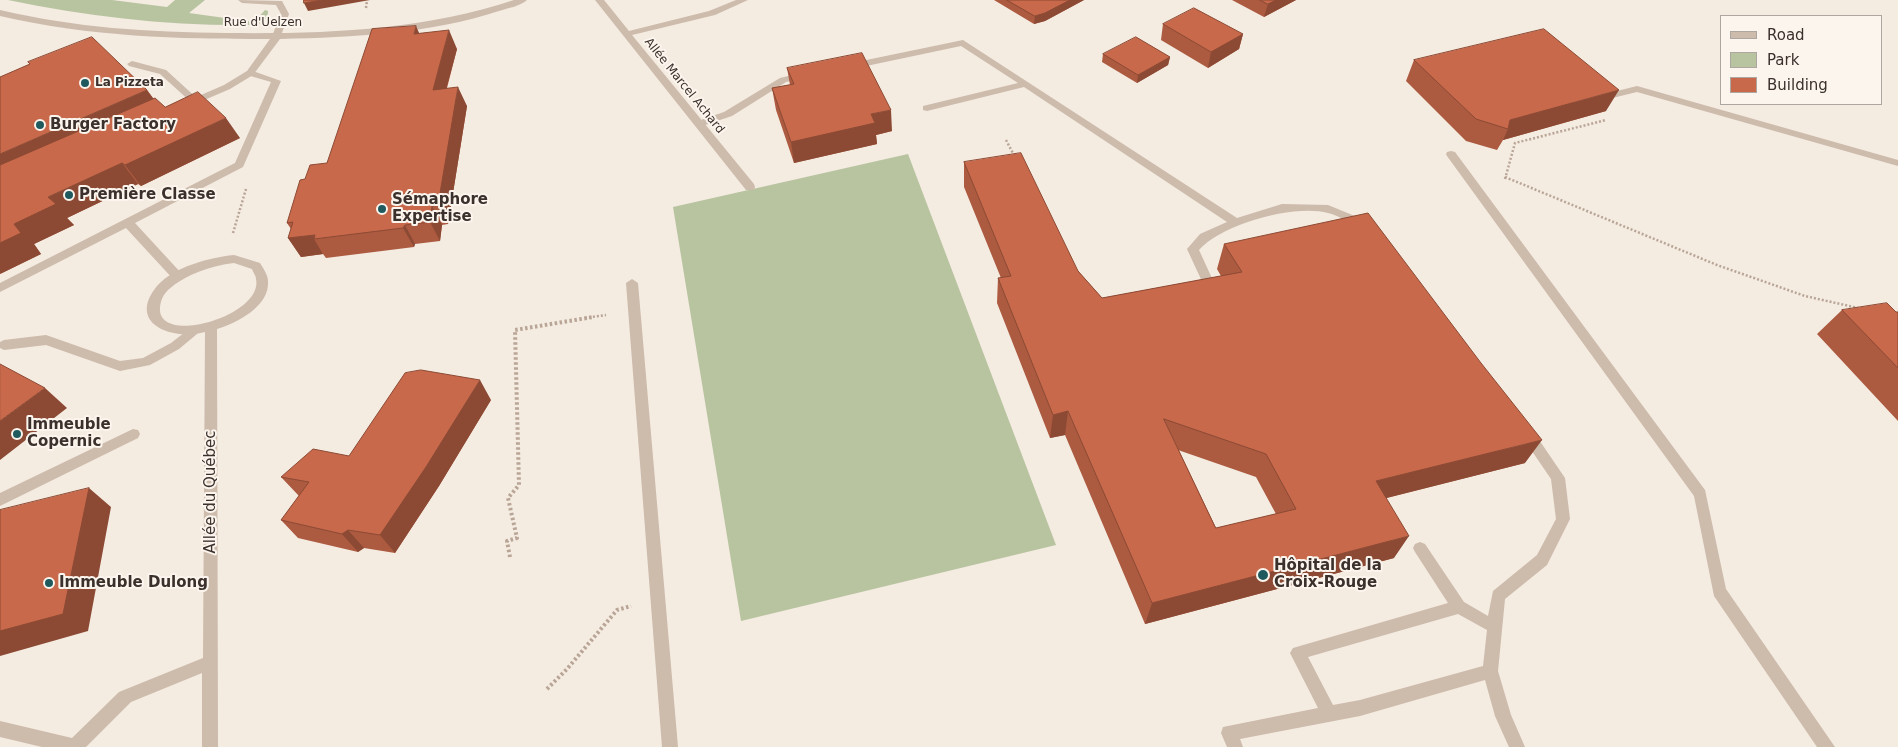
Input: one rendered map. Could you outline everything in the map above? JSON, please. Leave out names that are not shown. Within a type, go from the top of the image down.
[{"type":"street","points":[[177,109],[228,87],[250,72],[277,36],[285,14],[279,3],[242,0]]},
{"type":"street","name":"Rue d'Uelzen","points":[[0,13],[56,25],[164,35],[308,36],[435,24],[476,16],[523,0]]},
{"type":"street","name":"Allée Marcel Achard","points":[[600,0],[750,187]]},
{"type":"street","points":[[627,34],[712,13],[744,0]]},
{"type":"street","points":[[838,68],[963,43],[1236,222]]},
{"type":"street","points":[[132,64],[163,72],[195,101]]},
{"type":"street","points":[[0,288],[239,165],[276,81],[250,72]]},
{"type":"street","points":[[699,124],[728,114],[783,80],[819,72]]},
{"type":"street","points":[[927,108],[1026,84]]},
{"type":"street","points":[[1609,96],[1637,89],[1898,162]]},
{"type":"street","points":[[1451,154],[1700,494],[1719,590],[1827,747]]},
{"type":"street","points":[[1210,287],[1193,249],[1204,237],[1236,222],[1282,208],[1328,209],[1377,230]]},
{"type":"street","points":[[128,223],[178,277]]},
{"type":"street","points":[[224,260],[250,263],[260,271],[263,283],[257,297],[252,304],[235,317],[212,328],[193,331],[166,328],[156,319],[154,308],[157,299],[167,285],[203,264],[224,260]]},
{"type":"street","points":[[632,283],[670,747]]},
{"type":"street","name":"Allée du Québec","points":[[210,747],[212,328]]},
{"type":"street","points":[[4,345],[46,340],[120,366],[146,362],[175,346],[193,331]]},
{"type":"street","points":[[1517,747],[1503,716],[1490,671],[1498,596],[1542,560],[1563,518],[1558,478],[1524,428]]},
{"type":"street","points":[[0,500],[133,434]]},
{"type":"street","points":[[1420,548],[1459,607],[1495,627]]},
{"type":"street","points":[[1329,714],[1298,653],[1459,607]]},
{"type":"street","points":[[0,729],[75,747],[125,697],[211,662]]},
{"type":"street","points":[[1235,747],[1229,733],[1360,708],[1490,671]]},
{"type":"path","points":[[1482,198],[1500,196],[1514,143],[1632,113],[1609,96]]},
{"type":"path","points":[[1006,140],[1016,160]]},
{"type":"path","points":[[1505,177],[1717,265],[1805,296],[1861,309]]},
{"type":"path","points":[[510,557],[507,541],[517,538],[508,498],[519,485],[515,330],[634,310]]},
{"type":"path","points":[[547,689],[567,669],[617,610],[658,598]]},
{"type":"green space","points":[[8,0],[112,0],[167,7],[175,0],[205,0],[189,13],[254,22],[265,10],[268,11],[268,14],[266,20],[256,25],[191,24],[99,16]]},
{"type":"green space","points":[[908,154],[1056,545],[741,621],[673,207]]},
{"type":"building","points":[[304,0],[322,0],[304,3]]},
{"type":"building","points":[[1007,0],[1070,0],[1035,16]]},
{"type":"building","points":[[1260,0],[1276,0],[1268,4]]},
{"type":"building","points":[[1194,8],[1243,34],[1211,52],[1163,24]]},
{"type":"building","points":[[416,26],[414,34],[449,30],[433,90],[458,87],[438,205],[432,206],[430,222],[405,225],[403,228],[314,239],[315,235],[288,238],[293,222],[287,223],[300,180],[305,179],[310,165],[327,163],[372,29]]},
{"type":"building","points":[[1544,29],[1619,90],[1510,120],[1508,129],[1476,119],[1414,60]]},
{"type":"building","points":[[92,37],[147,90],[0,154],[0,77],[30,64],[28,62]]},
{"type":"building","points":[[1136,37],[1170,57],[1138,75],[1103,54]]},
{"type":"building","points":[[862,53],[891,110],[871,114],[875,123],[791,142],[772,88],[794,84],[787,68]]},
{"type":"building","points":[[198,92],[226,118],[125,165],[122,163],[48,197],[56,204],[14,224],[21,233],[0,243],[0,165],[155,98],[165,107]]},
{"type":"building","points":[[1021,153],[1078,271],[1102,298],[1242,272],[1224,244],[1368,213],[1481,363],[1542,440],[1376,481],[1409,536],[1152,603],[1068,411],[1053,415],[998,278],[1011,276],[964,162]],"holes":[[[1164,419],[1266,454],[1296,509],[1216,528]]]},
{"type":"building","points":[[1887,303],[1898,312],[1898,368],[1842,310]]},
{"type":"building","points":[[0,364],[45,388],[0,421]]},
{"type":"building","points":[[421,370],[480,380],[426,467],[380,535],[348,530],[342,534],[281,520],[309,482],[281,477],[313,449],[349,456],[405,373]]},
{"type":"building","points":[[89,488],[63,614],[0,631],[0,510]]},
{"type":"place","name":"La Pizzeta","points":[[85,83]]},
{"type":"place","name":"Burger Factory","points":[[40,125]]},
{"type":"place","name":"Première Classe","points":[[69,195]]},
{"type":"place","name":"Sémaphore Expertise","points":[[382,209]]},
{"type":"place","name":"Immeuble Copernic","points":[[17,434]]},
{"type":"place","name":"Hôpital de la Croix-Rouge","points":[[1263,575]]},
{"type":"place","name":"Immeuble Dulong","points":[[49,583]]}]
